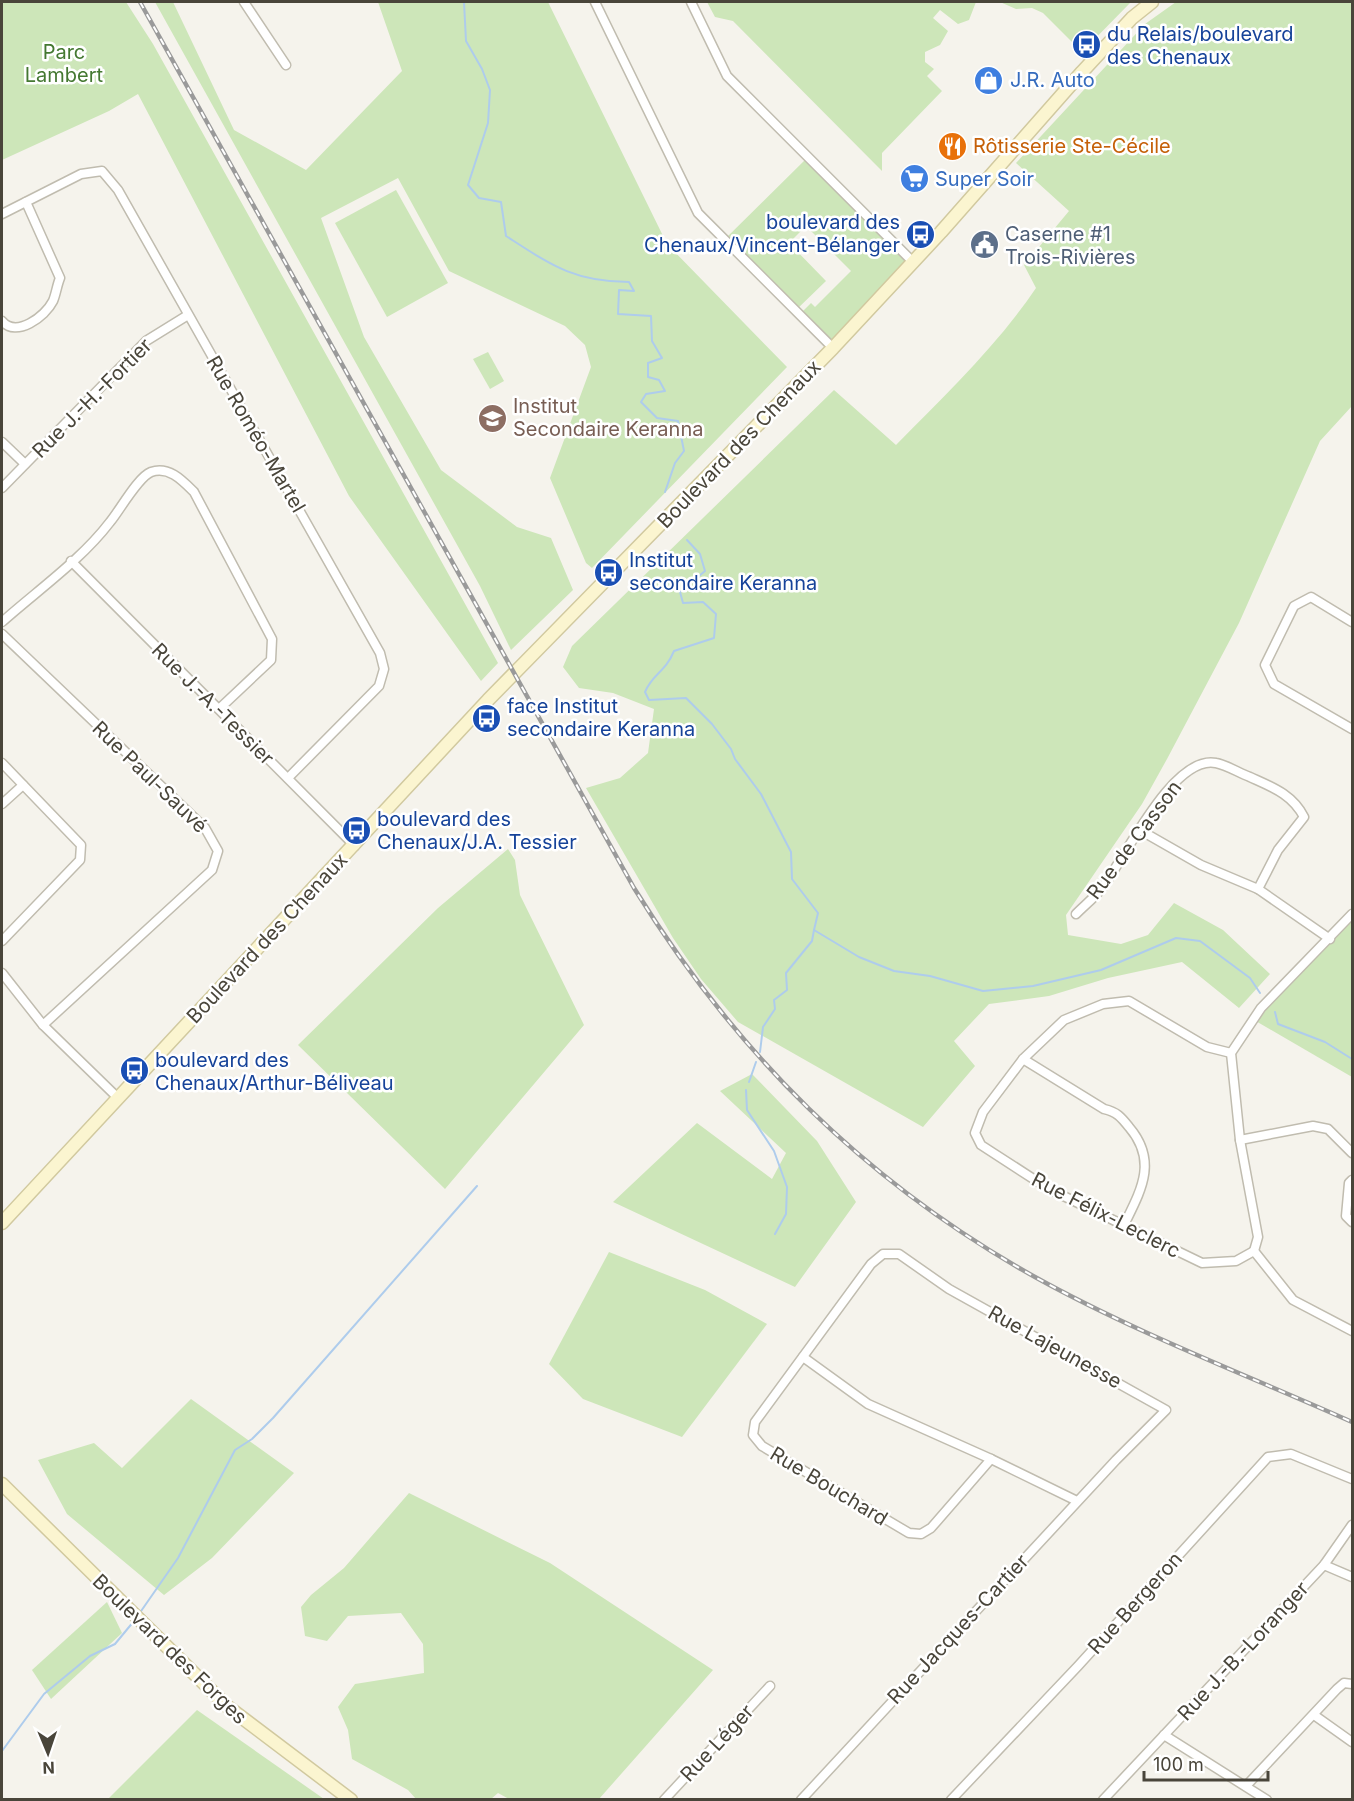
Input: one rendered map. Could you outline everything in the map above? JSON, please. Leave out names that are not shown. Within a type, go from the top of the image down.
[{"type":"main road","name":"Boulevard des Chenaux","points":[[2,1223],[117,1097],[355,846],[480,708],[832,348],[913,262],[1082,72],[1132,18],[1152,2]]},
{"type":"main road","name":"Boulevard des Forges","points":[[2,1484],[228,1707],[351,1800]]},
{"type":"street","points":[[244,2],[286,65]]},
{"type":"street","points":[[595,2],[698,213],[832,348]]},
{"type":"street","points":[[691,2],[727,76],[913,262]]},
{"type":"street","name":"Rue Roméo-Martel","points":[[2,214],[81,174],[102,171],[118,190],[381,653],[383,677],[379,686],[288,778]]},
{"type":"street","points":[[2,321],[19,328],[32,322],[52,303],[60,278],[26,202]]},
{"type":"street","name":"Rue J.-H.-Fortier","points":[[2,488],[146,341],[188,315]]},
{"type":"street","points":[[2,442],[25,464]]},
{"type":"street","points":[[2,622],[109,524],[143,476],[158,470],[168,472],[180,477],[194,492],[270,633],[274,646],[271,660],[266,666],[219,710]]},
{"type":"street","name":"Rue J.-A.-Tessier","points":[[71,561],[355,846]]},
{"type":"street","points":[[1353,622],[1311,597],[1294,606],[1265,665],[1274,684],[1353,729]]},
{"type":"street","name":"Rue Paul-Sauvé","points":[[2,634],[206,828],[218,851],[212,870],[43,1025]]},
{"type":"street","name":"Rue de Casson","points":[[1076,914],[1102,888],[1138,829],[1174,782],[1192,768],[1215,762],[1277,789],[1296,802],[1304,817],[1278,850],[1258,889]]},
{"type":"street","points":[[2,763],[81,845],[80,860],[2,941]]},
{"type":"street","points":[[2,804],[23,785]]},
{"type":"street","points":[[1138,829],[1201,865],[1258,889],[1330,939]]},
{"type":"street","points":[[1353,914],[1261,1008],[1231,1053],[1240,1140],[1258,1237],[1254,1251],[1293,1300],[1353,1331]]},
{"type":"street","points":[[2,973],[43,1025],[117,1097]]},
{"type":"street","name":"Rue Félix-Leclerc","points":[[1231,1053],[1207,1047],[1129,1001],[1103,1004],[1064,1020],[1023,1059],[983,1112],[975,1133],[981,1145],[1049,1190],[1202,1263],[1236,1261],[1254,1251]]},
{"type":"street","points":[[1023,1059],[1104,1109],[1116,1112],[1137,1136],[1146,1166],[1143,1188],[1123,1227]]},
{"type":"street","points":[[1240,1140],[1313,1126],[1328,1129],[1353,1153]]},
{"type":"street","points":[[1353,1180],[1349,1183],[1346,1216],[1353,1222]]},
{"type":"street","name":"Rue Bouchard","points":[[883,1254],[872,1264],[754,1422],[753,1435],[762,1446],[909,1533],[921,1534],[931,1528],[991,1459]]},
{"type":"street","name":"Rue Lajeunesse","points":[[883,1254],[899,1254],[949,1289],[1166,1410],[1116,1460]]},
{"type":"street","points":[[803,1357],[868,1404],[991,1459],[1077,1501]]},
{"type":"street","name":"Rue Bergeron","points":[[951,1800],[1078,1666],[1268,1457],[1291,1454],[1353,1479]]},
{"type":"street","name":"Rue Jacques-Cartier","points":[[801,1800],[1116,1460]]},
{"type":"street","name":"Rue J.-B.-Loranger","points":[[1104,1800],[1324,1565],[1353,1526]]},
{"type":"street","points":[[1324,1565],[1353,1577]]},
{"type":"street","points":[[1246,1786],[1337,1689],[1344,1683],[1353,1684]]},
{"type":"street","name":"Rue Léger","points":[[664,1800],[770,1686]]},
{"type":"street","points":[[1314,1715],[1353,1742]]},
{"type":"street","points":[[1164,1735],[1267,1800]]},
{"type":"green space","name":"Parc Lambert","points":[[2,2],[126,2],[153,44],[498,663],[481,681],[349,496],[138,94],[109,111],[2,160]]},
{"type":"green space","points":[[155,2],[173,2],[234,130],[306,170],[402,71],[378,2],[548,2],[667,244],[787,367],[592,568],[586,563],[550,478],[591,367],[585,345],[565,326],[449,271],[398,178],[321,218],[364,337],[441,470],[517,527],[551,538],[573,590],[511,650],[480,586]]},
{"type":"green space","points":[[707,2],[976,2],[969,20],[958,24],[940,10],[933,18],[948,31],[940,45],[925,52],[925,62],[934,69],[927,76],[942,91],[882,153],[882,171],[733,21],[715,17]]},
{"type":"green space","points":[[1000,2],[1131,2],[1082,52],[1043,13],[1032,8],[1016,9]]},
{"type":"green space","points":[[1176,2],[1352,2],[1352,406],[1320,441],[1239,623],[1142,804],[1066,915],[1068,935],[1121,944],[1148,935],[1174,903],[1223,930],[1270,974],[1239,1008],[1182,962],[1108,978],[1049,996],[989,1004],[954,1041],[975,1066],[923,1127],[738,1022],[701,979],[673,938],[586,788],[620,778],[648,753],[654,709],[613,693],[579,688],[563,667],[572,646],[834,390],[896,445],[969,370],[1036,288],[1024,265],[1069,211],[1016,163],[1145,24]]},
{"type":"green space","points":[[808,157],[913,262],[833,348],[799,315],[811,303],[815,307],[851,271],[806,226],[789,243],[826,281],[795,311],[724,240]]},
{"type":"green space","points":[[396,190],[448,283],[387,317],[335,223]]},
{"type":"green space","points":[[488,352],[504,381],[490,389],[473,359]]},
{"type":"green space","points":[[508,849],[515,860],[520,895],[584,1025],[445,1189],[298,1045],[438,908]]},
{"type":"green space","points":[[1352,916],[1352,1077],[1254,1020]]},
{"type":"green space","points":[[752,1074],[817,1141],[856,1202],[795,1287],[613,1202],[697,1123],[772,1179],[786,1153],[720,1091]]},
{"type":"green space","points":[[609,1252],[705,1290],[767,1324],[682,1437],[583,1399],[549,1364]]},
{"type":"green space","points":[[191,1399],[294,1473],[212,1558],[164,1595],[67,1514],[38,1460],[94,1443],[122,1468]]},
{"type":"green space","points":[[409,1493],[550,1563],[713,1670],[599,1799],[509,1799],[498,1793],[491,1799],[416,1799],[408,1790],[352,1759],[348,1730],[338,1707],[355,1684],[424,1673],[423,1644],[401,1613],[348,1616],[327,1641],[305,1636],[301,1607],[311,1595],[344,1568]]},
{"type":"green space","points":[[107,1602],[122,1633],[51,1699],[32,1670]]},
{"type":"green space","points":[[197,1710],[324,1799],[108,1799]]},
{"type":"waterway","points":[[464,2],[466,41],[482,69],[490,90],[488,123],[468,185],[479,198],[501,202],[506,236],[564,270],[593,279],[629,282],[634,291],[619,290],[618,314],[651,316],[652,341],[662,358],[648,363],[648,377],[659,380],[665,391],[646,394],[641,402],[657,418],[678,421],[684,451],[675,463],[665,492]]},
{"type":"waterway","points":[[687,540],[700,554],[705,571],[680,592],[683,603],[703,602],[716,614],[714,638],[674,651],[645,692],[649,700],[686,698],[712,724],[731,749],[735,759],[761,794],[791,852],[792,879],[818,913],[814,930],[859,957],[894,971],[930,976],[983,991],[1033,986],[1101,970],[1176,938],[1200,941],[1250,978],[1260,993]]},
{"type":"waterway","points":[[760,1052],[763,1027],[775,1009],[774,1000],[787,990],[786,973],[812,941],[814,930]]},
{"type":"waterway","points":[[1275,1012],[1278,1024],[1325,1042],[1352,1059]]},
{"type":"waterway","points":[[749,1082],[756,1062]]},
{"type":"waterway","points":[[746,1090],[747,1110],[774,1151],[787,1187],[786,1214],[775,1234]]},
{"type":"waterway","points":[[139,1614],[178,1558],[235,1450],[252,1439],[273,1418],[477,1186]]},
{"type":"waterway","points":[[2,1751],[44,1694],[90,1656],[115,1644],[134,1621]]},
{"type":"railway","points":[[140,2],[634,888],[716,1005],[761,1059],[809,1109],[860,1156],[973,1240],[1035,1277],[1112,1317],[1352,1422]]},
{"type":"place","name":"du Relais/boulevard des Chenaux","points":[[1086,45]]},
{"type":"place","name":"J.R. Auto","points":[[989,80]]},
{"type":"place","name":"Rôtisserie Ste-Cécile","points":[[952,146]]},
{"type":"place","name":"Super Soir","points":[[914,179]]},
{"type":"place","name":"boulevard des Chenaux/Vincent-Bélanger","points":[[921,234]]},
{"type":"place","name":"Caserne #1 Trois-Rivières","points":[[984,245]]},
{"type":"place","name":"Institut Secondaire Keranna","points":[[492,418]]},
{"type":"place","name":"Institut secondaire Keranna","points":[[608,572]]},
{"type":"place","name":"face Institut secondaire Keranna","points":[[486,718]]},
{"type":"place","name":"boulevard des Chenaux/J.A. Tessier","points":[[356,830]]},
{"type":"place","name":"boulevard des Chenaux/Arthur-Béliveau","points":[[134,1071]]}]
